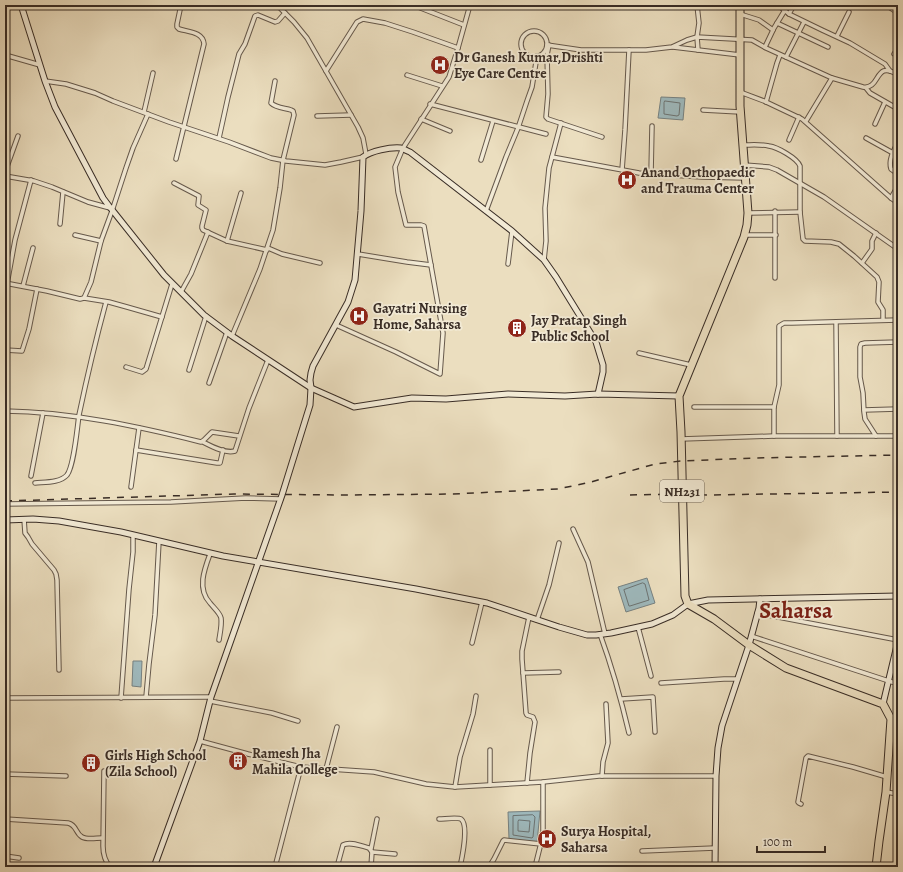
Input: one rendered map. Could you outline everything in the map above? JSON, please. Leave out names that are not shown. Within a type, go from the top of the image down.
[{"type":"highway","name":"NH231","points":[[688,604],[684,596],[679,396],[747,225],[748,213],[746,178],[740,112],[740,5]]},
{"type":"highway","points":[[688,604],[714,619],[749,645],[786,668],[884,704],[891,719],[886,792],[876,867]]},
{"type":"main road","points":[[21,5],[45,81],[55,107],[99,191],[111,209],[164,275],[206,316],[229,334],[311,388],[354,407],[412,398],[446,399],[508,394],[565,396],[598,394],[679,396]]},
{"type":"main road","points":[[154,867],[200,740],[211,699],[281,499],[310,405],[310,380],[313,366],[348,302],[355,280],[365,156],[388,149],[403,148],[410,152],[512,231],[544,260],[556,276],[596,342],[603,365],[598,394]]},
{"type":"main road","points":[[5,520],[24,519],[59,522],[133,535],[210,554],[416,589],[482,602],[587,635],[603,634],[652,624],[673,614],[688,604],[708,600],[898,596]]},
{"type":"main road","points":[[715,867],[716,776],[718,748],[722,726],[749,645],[760,599]]},
{"type":"main road","points":[[884,704],[898,641]]},
{"type":"street","points":[[176,159],[204,44],[200,35],[179,30],[177,24],[181,5]]},
{"type":"street","points":[[45,81],[66,84],[95,93],[148,114],[219,138],[271,158],[325,165],[365,156],[363,138],[307,38],[277,5]]},
{"type":"street","points":[[413,5],[464,25]]},
{"type":"street","points":[[336,325],[440,374],[443,332],[424,226],[421,224],[406,225],[398,192],[395,169],[403,148],[430,104],[449,77],[470,5]]},
{"type":"street","points":[[697,5],[699,23],[697,37],[698,50]]},
{"type":"street","points":[[778,5],[789,14],[804,22],[850,43],[886,65],[890,70],[898,75]]},
{"type":"street","points":[[789,14],[794,5]]},
{"type":"street","points":[[886,5],[898,13]]},
{"type":"street","points":[[765,47],[785,10]]},
{"type":"street","points":[[837,36],[849,12]]},
{"type":"street","points":[[219,138],[239,54],[244,47],[255,16],[258,15],[275,22],[278,21],[285,13]]},
{"type":"street","points":[[740,14],[759,20],[773,30]]},
{"type":"street","points":[[326,71],[356,22],[363,19],[392,25],[458,48]]},
{"type":"street","points":[[786,57],[804,22]]},
{"type":"street","points":[[777,23],[828,47]]},
{"type":"street","points":[[548,45],[543,53],[537,56],[531,56],[524,52],[521,43],[522,39],[532,31],[540,33],[545,38],[548,45],[548,94],[546,117],[602,138]]},
{"type":"street","points":[[548,45],[581,50],[656,50],[672,47],[697,37],[752,40],[780,55],[832,78],[866,88],[870,93],[898,108]]},
{"type":"street","points":[[672,47],[740,55]]},
{"type":"street","points":[[894,54],[898,48]]},
{"type":"street","points":[[622,170],[629,50]]},
{"type":"street","points":[[5,55],[40,65]]},
{"type":"street","points":[[766,102],[780,55]]},
{"type":"street","points":[[486,211],[532,88],[537,56]]},
{"type":"street","points":[[866,88],[871,86],[882,72],[890,70]]},
{"type":"street","points":[[144,112],[153,73]]},
{"type":"street","points":[[407,75],[442,86]]},
{"type":"street","points":[[806,121],[832,78]]},
{"type":"street","points":[[209,383],[229,334],[260,268],[273,230],[283,160],[294,115],[293,111],[291,110],[272,105],[271,103],[275,80]]},
{"type":"street","points":[[740,92],[766,102],[806,121],[898,203]]},
{"type":"street","points":[[875,124],[885,102]]},
{"type":"street","points":[[430,104],[518,128],[546,134]]},
{"type":"street","points":[[703,110],[740,112]]},
{"type":"street","points":[[84,298],[91,282],[111,209],[133,148],[148,114]]},
{"type":"street","points":[[317,116],[351,115]]},
{"type":"street","points":[[789,140],[799,117]]},
{"type":"street","points":[[421,119],[450,131]]},
{"type":"street","points":[[480,160],[493,121]]},
{"type":"street","points":[[544,260],[546,241],[545,208],[549,168],[561,123]]},
{"type":"street","points":[[651,174],[652,126]]},
{"type":"street","points":[[5,172],[18,136]]},
{"type":"street","points":[[866,138],[893,153]]},
{"type":"street","points":[[898,142],[890,162],[890,166],[893,171],[898,174]]},
{"type":"street","points":[[743,145],[770,146],[780,150],[798,162],[800,166],[800,212],[802,238],[804,240],[831,242],[843,246],[878,279],[878,302],[883,310],[882,320]]},
{"type":"street","points":[[552,157],[651,174],[746,178]]},
{"type":"street","points":[[744,165],[777,170],[824,197],[898,249]]},
{"type":"street","points":[[5,176],[31,180],[88,202],[111,209]]},
{"type":"street","points":[[31,180],[15,240],[6,284],[23,286],[80,299],[84,298],[106,302],[162,317]]},
{"type":"street","points":[[174,183],[200,196],[198,205],[206,209],[202,228],[203,230],[227,241],[267,249],[320,263]]},
{"type":"street","points":[[891,198],[898,186]]},
{"type":"street","points":[[60,224],[63,192]]},
{"type":"street","points":[[227,241],[241,193]]},
{"type":"street","points":[[775,278],[776,212]]},
{"type":"street","points":[[748,213],[800,212]]},
{"type":"street","points":[[508,264],[512,231]]},
{"type":"street","points":[[181,292],[191,274],[208,232]]},
{"type":"street","points":[[862,263],[872,249],[872,241],[876,233]]},
{"type":"street","points":[[75,235],[101,241]]},
{"type":"street","points":[[744,235],[776,236]]},
{"type":"street","points":[[23,286],[33,248]]},
{"type":"street","points":[[358,254],[431,265]]},
{"type":"street","points":[[126,367],[142,372],[146,369],[172,284]]},
{"type":"street","points":[[5,350],[22,351],[29,328],[37,289]]},
{"type":"street","points":[[35,483],[60,479],[65,477],[68,473],[72,462],[79,417],[95,344],[106,302]]},
{"type":"street","points":[[189,370],[206,316]]},
{"type":"street","points":[[774,436],[774,407],[779,385],[780,326],[784,324],[898,320]]},
{"type":"street","points":[[836,322],[837,436]]},
{"type":"street","points":[[876,436],[865,419],[863,389],[860,377],[861,344],[898,342]]},
{"type":"street","points":[[639,353],[691,365]]},
{"type":"street","points":[[5,411],[43,412],[79,417],[203,442],[232,452],[234,451],[268,360]]},
{"type":"street","points":[[694,407],[774,407]]},
{"type":"street","points":[[864,410],[898,409]]},
{"type":"street","points":[[31,476],[43,412]]},
{"type":"street","points":[[131,487],[139,428]]},
{"type":"street","points":[[203,442],[212,432],[239,436]]},
{"type":"street","points":[[680,439],[774,436],[898,436]]},
{"type":"street","points":[[136,450],[220,463],[222,460],[223,450]]},
{"type":"street","points":[[5,504],[171,502],[246,498],[281,499]]},
{"type":"street","points":[[24,519],[25,532],[32,544],[56,574],[59,670]]},
{"type":"street","points":[[573,529],[588,562],[603,634],[629,733]]},
{"type":"street","points":[[121,698],[133,552],[133,535]]},
{"type":"street","points":[[146,698],[155,615],[158,541]]},
{"type":"street","points":[[537,620],[549,585],[559,543]]},
{"type":"street","points":[[210,554],[203,572],[203,589],[206,598],[221,616],[219,640]]},
{"type":"street","points":[[472,643],[482,602]]},
{"type":"street","points":[[757,614],[898,641]]},
{"type":"street","points":[[527,783],[535,722],[533,717],[527,715],[526,713],[523,673],[522,652],[529,617]]},
{"type":"street","points":[[638,627],[651,676]]},
{"type":"street","points":[[751,636],[898,684]]},
{"type":"street","points":[[523,673],[559,672]]},
{"type":"street","points":[[661,682],[738,679]]},
{"type":"street","points":[[455,787],[460,757],[473,714],[476,696]]},
{"type":"street","points":[[621,699],[653,697],[655,732]]},
{"type":"street","points":[[5,698],[211,699],[298,720]]},
{"type":"street","points":[[602,776],[603,762],[608,743],[606,704]]},
{"type":"street","points":[[326,768],[337,727]]},
{"type":"street","points":[[200,740],[301,767],[374,772],[426,784],[455,787],[543,782],[602,776],[716,776]]},
{"type":"street","points":[[490,750],[490,785]]},
{"type":"street","points":[[802,804],[798,802],[806,758],[808,756],[887,777]]},
{"type":"street","points":[[275,867],[301,767]]},
{"type":"street","points":[[104,771],[102,838],[103,853],[110,867]]},
{"type":"street","points":[[5,774],[66,776]]},
{"type":"street","points":[[535,867],[543,835],[543,782]]},
{"type":"street","points":[[886,792],[898,794]]},
{"type":"street","points":[[5,819],[68,823],[73,825],[82,837],[102,838]]},
{"type":"street","points":[[371,867],[377,819]]},
{"type":"street","points":[[439,819],[460,819],[463,821],[464,841],[460,867]]},
{"type":"street","points":[[489,867],[504,840],[541,844]]},
{"type":"street","points":[[338,867],[341,848],[343,845],[349,843],[369,848],[372,851],[395,854]]},
{"type":"street","points":[[642,851],[715,848]]},
{"type":"street","points":[[5,856],[19,858]]},
{"type":"water","points":[[661,97],[685,98],[683,120],[658,118]]},
{"type":"water","points":[[647,578],[655,603],[626,612],[618,587]]},
{"type":"water","points":[[133,661],[142,661],[141,687],[132,686]]},
{"type":"water","points":[[540,811],[537,843],[509,839],[508,812]]},
{"type":"railway","points":[[5,501],[234,494],[453,494],[558,489],[591,482],[655,464],[681,461],[898,455]]},
{"type":"railway","points":[[630,495],[898,492]]},
{"type":"place","name":"Dr Ganesh Kumar,Drishti Eye Care Centre","points":[[440,65]]},
{"type":"place","name":"Anand Orthopaedic and Trauma Center","points":[[627,180]]},
{"type":"place","name":"Gayatri Nursing Home, Saharsa","points":[[359,316]]},
{"type":"place","name":"Jay Pratap Singh Public School","points":[[517,328]]},
{"type":"place","name":"Ramesh Jha Mahila College","points":[[238,761]]},
{"type":"place","name":"Girls High School (Zila School)","points":[[91,763]]},
{"type":"place","name":"Surya Hospital, Saharsa","points":[[547,839]]},
{"type":"district","name":"Saharsa","points":[[796,611]]}]
